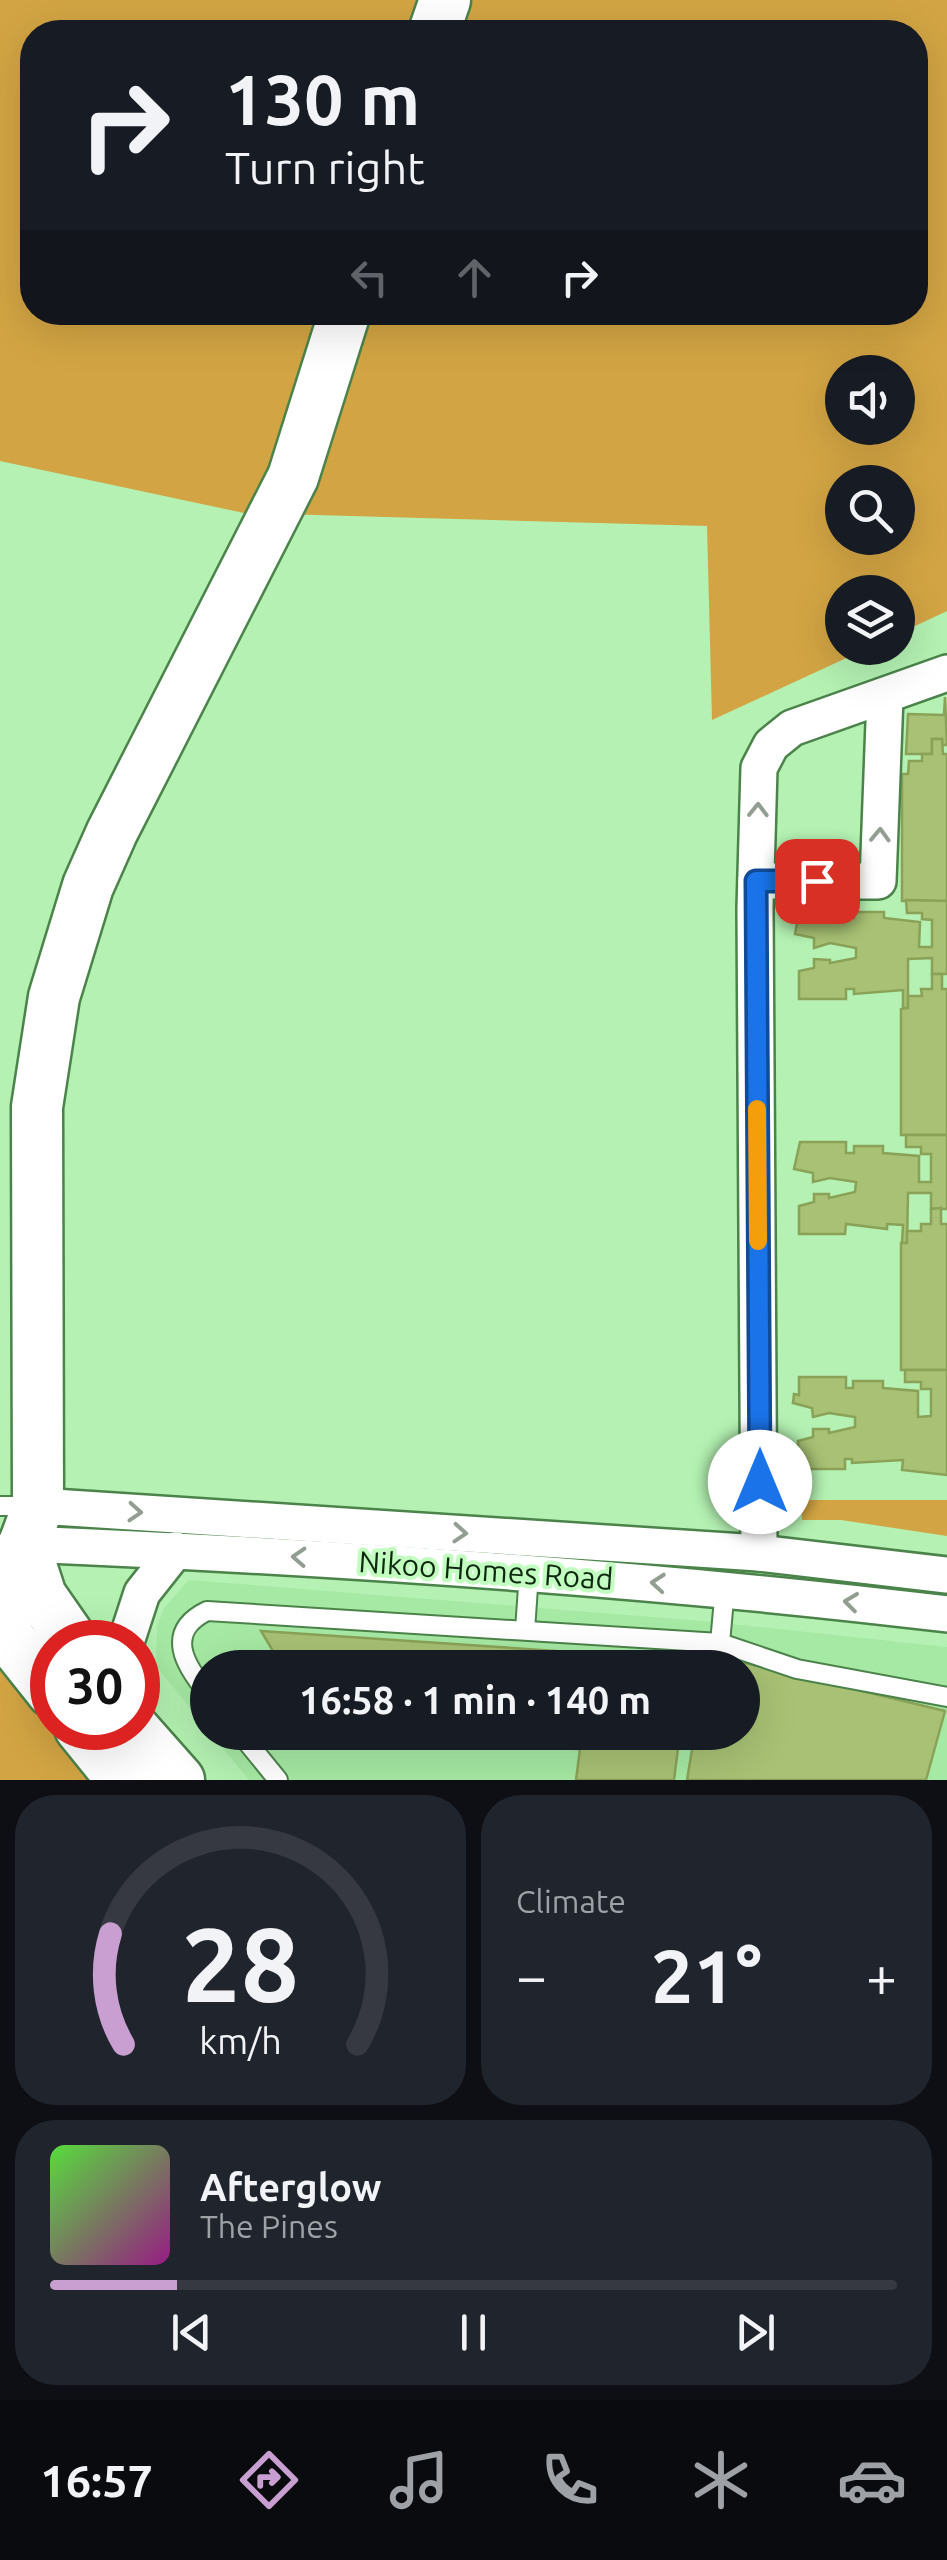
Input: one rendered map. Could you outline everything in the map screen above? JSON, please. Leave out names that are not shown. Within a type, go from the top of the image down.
[{"type":"street","points":[[57,1620],[40,1596],[12,1537],[37,1107],[54,997],[88,886],[112,832],[293,477],[342,325]]},
{"type":"street","points":[[759,1553],[759,768],[771,744],[792,728],[947,673]]},
{"type":"street","points":[[756,881],[878,881],[885,696]]},
{"type":"street","name":"Nikoo Homes Road","points":[[12,1537],[564,1539],[759,1553],[947,1575]]},
{"type":"street","name":"Nikoo Homes Road","points":[[12,1537],[725,1588],[947,1614]]},
{"type":"street","points":[[544,1574],[564,1539]]},
{"type":"street","points":[[133,1620],[142,1593],[176,1550]]},
{"type":"street","points":[[0,1607],[10,1638],[30,1664]]},
{"type":"street","points":[[98,1750],[122,1780]]},
{"type":"street","points":[[153,1750],[178,1780]]},
{"type":"lane","points":[[524,1630],[544,1574]]},
{"type":"lane","points":[[720,1643],[725,1588]]},
{"type":"lane","points":[[190,1671],[180,1644],[188,1624],[207,1610],[720,1643],[797,1669],[947,1697]]},
{"type":"lane","points":[[254,1750],[278,1780]]},
{"type":"shaded area","points":[[0,0],[947,0],[947,611],[915,626],[915,575],[825,575],[825,665],[831,665],[712,720],[707,526],[244,513],[0,461]]},
{"type":"shaded area","points":[[801,1500],[947,1500],[947,1536],[841,1520],[802,1520]]},
{"type":"shaded area","points":[[189,1580],[703,1621],[947,1647],[947,1780],[249,1780],[224,1750],[760,1750],[760,1650],[190,1650],[190,1708],[160,1671],[159,1620],[164,1608]]},
{"type":"shaded area","points":[[0,1646],[30,1685],[30,1750],[80,1750],[104,1780],[0,1780]]},
{"type":"building","points":[[945,697],[947,745],[942,745],[942,739],[932,739],[932,754],[906,754],[908,714],[944,715]]},
{"type":"building","points":[[932,739],[942,739],[943,754],[947,754],[947,901],[902,901],[902,774],[908,774],[909,761],[922,761],[922,754],[932,754]]},
{"type":"building","points":[[906,900],[947,901],[947,974],[932,974],[932,958],[908,959],[908,1008],[903,1008],[903,990],[854,994],[854,989],[846,989],[846,999],[799,999],[799,971],[814,968],[814,959],[830,963],[856,958],[856,948],[830,943],[814,948],[814,938],[795,934],[800,907],[847,907],[847,918],[854,918],[854,912],[884,912],[884,918],[920,922],[919,947],[932,947],[932,920],[922,919],[922,913],[907,913]]},
{"type":"building","points":[[932,974],[942,974],[942,989],[947,989],[947,1135],[901,1135],[901,1009],[908,1008],[908,996],[922,996],[921,989],[932,989]]},
{"type":"building","points":[[906,1135],[947,1135],[947,1209],[931,1209],[931,1193],[908,1193],[907,1243],[902,1243],[903,1225],[887,1224],[887,1229],[846,1224],[845,1234],[799,1234],[799,1206],[814,1202],[814,1194],[829,1194],[829,1198],[855,1192],[856,1182],[830,1178],[813,1182],[813,1173],[794,1169],[800,1142],[846,1142],[846,1153],[854,1153],[854,1146],[883,1146],[883,1153],[919,1156],[919,1182],[931,1182],[931,1154],[921,1154],[921,1147],[906,1147]]},
{"type":"building","points":[[941,1208],[941,1224],[947,1224],[947,1370],[901,1370],[901,1243],[907,1243],[907,1231],[921,1231],[921,1224],[931,1224],[931,1209]]},
{"type":"building","points":[[905,1370],[947,1370],[947,1475],[902,1470],[903,1460],[852,1463],[852,1459],[845,1459],[845,1469],[798,1469],[798,1441],[813,1437],[813,1429],[829,1429],[829,1433],[855,1427],[855,1417],[829,1413],[813,1417],[812,1408],[793,1403],[794,1394],[799,1395],[799,1377],[846,1377],[846,1388],[853,1388],[853,1381],[883,1381],[883,1388],[918,1391],[918,1417],[931,1416],[931,1389],[921,1389],[921,1382],[905,1382]]},
{"type":"building","points":[[261,1631],[541,1650],[272,1650]]},
{"type":"building","points":[[760,1667],[945,1711],[926,1780],[687,1780],[692,1750],[760,1750]]},
{"type":"building","points":[[580,1750],[678,1750],[674,1780],[576,1780]]},
{"type":"slow traffic","points":[[757,1109],[758,1241]]},
{"type":"route","points":[[760,1482],[756,881],[817,881]]}]
